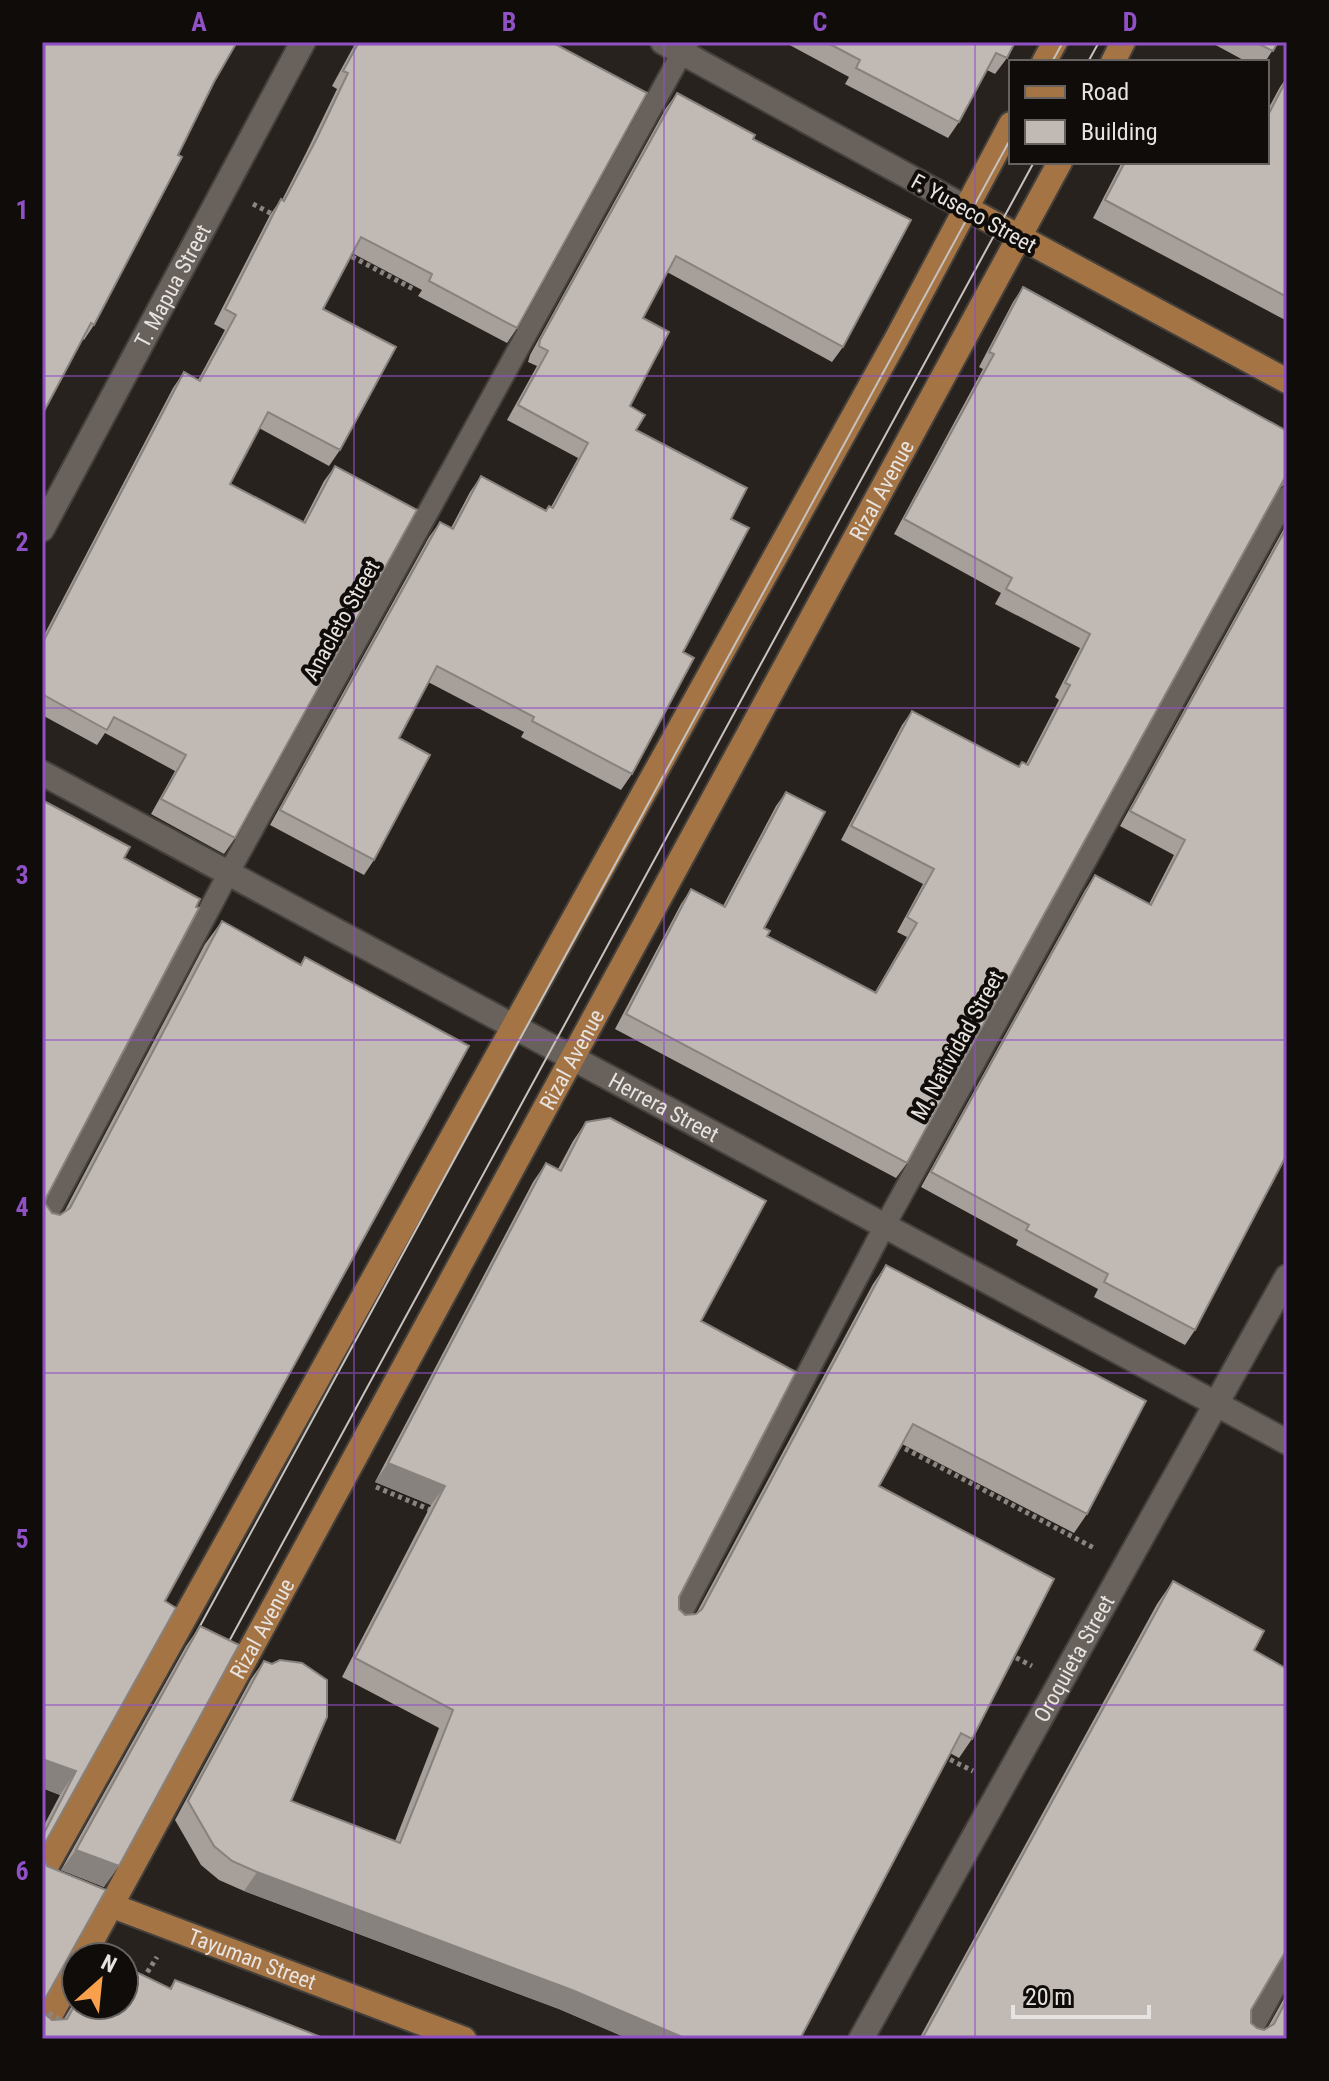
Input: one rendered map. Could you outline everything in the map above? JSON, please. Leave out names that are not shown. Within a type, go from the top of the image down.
[{"type":"main road","points":[[1045,60],[1055,42]]},
{"type":"main road","points":[[1114,60],[1123,42]]},
{"type":"main road","points":[[42,1877],[897,338],[1009,128]]},
{"type":"main road","name":"Rizal Avenue","points":[[92,1941],[1059,164]]},
{"type":"main road","name":"F. Yuseco Street","points":[[966,208],[1287,381]]},
{"type":"main road","name":"Tayuman Street","points":[[42,1877],[452,2037]]},
{"type":"main road","points":[[42,2030],[60,1998]]},
{"type":"street","name":"T. Mapua Street","points":[[42,529],[303,42]]},
{"type":"street","name":"F. Yuseco Street","points":[[678,45],[966,208]]},
{"type":"street","name":"Herrera Street","points":[[42,773],[1287,1442]]},
{"type":"street","name":"Oroquieta Street","points":[[861,2039],[1287,1277]]},
{"type":"lane","name":"Anacleto Street","points":[[42,1225],[228,874],[678,45]]},
{"type":"lane","name":"M. Natividad Street","points":[[677,1622],[884,1227],[1287,496]]},
{"type":"lane","points":[[1247,2039],[1287,1966]]},
{"type":"path","points":[[224,189],[278,218]]},
{"type":"path","points":[[333,246],[415,290]]},
{"type":"path","points":[[140,1984],[174,1929]]},
{"type":"path","points":[[42,2009],[68,2024]]},
{"type":"building","points":[[42,42],[237,42],[178,155],[182,157],[94,325],[91,323],[42,415]]},
{"type":"building","points":[[359,42],[554,42],[647,93],[517,328],[429,281],[432,274],[361,237],[323,309],[396,347],[340,450],[268,412],[230,484],[305,523],[335,466],[417,510],[235,838],[161,799],[186,755],[114,717],[107,730],[42,694],[42,644],[184,372],[200,381],[236,315],[225,309],[281,199],[284,201],[317,138],[348,73],[343,71]]},
{"type":"building","points":[[826,42],[1015,42],[1007,58],[996,53],[959,122],[856,68],[860,60]]},
{"type":"building","points":[[1255,42],[1278,42],[1273,51]]},
{"type":"building","points":[[1287,79],[1287,297],[1105,200],[1124,164],[1269,164],[1269,113]]},
{"type":"building","points":[[677,93],[755,135],[753,139],[911,220],[843,347],[676,256],[643,318],[669,332],[630,406],[645,415],[636,430],[747,488],[731,519],[749,528],[683,652],[694,658],[632,774],[437,666],[399,738],[430,755],[374,860],[280,810],[440,522],[453,529],[481,476],[546,511],[549,506],[553,508],[588,443],[518,405],[548,351],[539,346],[540,340]]},
{"type":"building","points":[[1023,287],[1287,431],[1287,474],[907,1163],[626,1014],[691,889],[725,907],[786,792],[825,812],[764,928],[770,931],[767,936],[876,993],[917,923],[907,917],[934,869],[851,826],[912,711],[1019,767],[1022,762],[1028,765],[1070,685],[1065,683],[1090,634],[1006,589],[1012,578],[904,519],[994,354],[989,352]]},
{"type":"building","points":[[1287,527],[1287,1154],[1195,1330],[1104,1282],[1108,1274],[1026,1230],[1029,1225],[931,1172],[1095,875],[1151,905],[1185,840],[1130,811]]},
{"type":"building","points":[[42,800],[130,847],[124,858],[200,899],[196,907],[199,908],[47,1196],[45,1203],[52,1213],[60,1215],[70,1208],[222,921],[301,965],[305,957],[469,1046],[165,1601],[176,1608],[45,1843],[47,1866],[106,1890],[77,1941],[60,1941],[60,1972],[45,1999],[45,2014],[52,2020],[140,2021],[140,1974],[171,1989],[175,1980],[326,2039],[42,2039],[42,1837],[76,1771],[42,1759]]},
{"type":"building","points":[[610,1118],[766,1201],[701,1321],[796,1372],[679,1597],[679,1609],[685,1615],[696,1614],[702,1609],[886,1265],[1146,1401],[1087,1514],[913,1424],[879,1486],[1054,1579],[972,1739],[961,1733],[800,2039],[687,2039],[572,1990],[257,1872],[232,1861],[214,1846],[188,1801],[264,1661],[272,1664],[280,1660],[302,1663],[327,1680],[327,1717],[291,1801],[400,1843],[453,1710],[355,1658],[445,1486],[388,1463],[546,1163],[561,1171],[586,1122]]},
{"type":"building","points":[[1173,1581],[1264,1631],[1254,1650],[1287,1669],[1287,1949],[1251,2010],[1251,2023],[1264,2030],[1274,2024],[1287,1999],[1287,2039],[922,2039]]},
{"type":"building","points":[[200,1626],[239,1645],[119,1866],[76,1850]]},
{"type":"tram line","points":[[1053,60],[1063,42]]},
{"type":"tram line","points":[[1089,60],[1099,42]]},
{"type":"tram line","points":[[188,1648],[1009,142]]},
{"type":"tram line","points":[[220,1658],[1033,164]]}]
